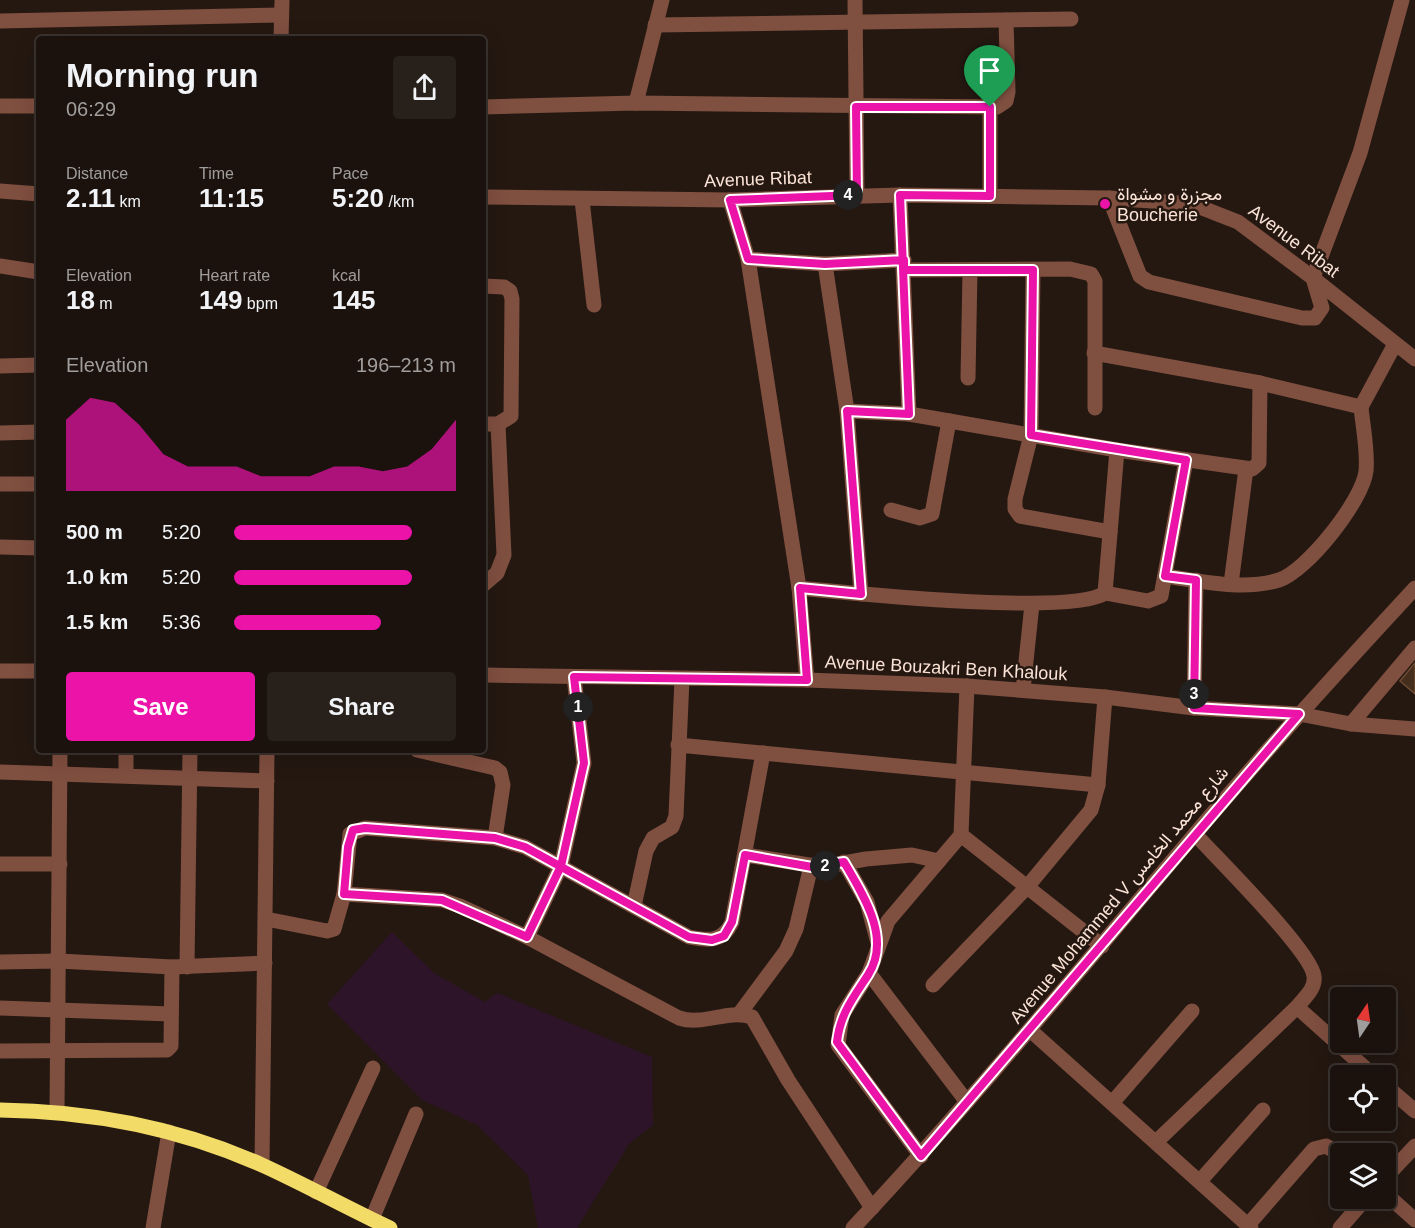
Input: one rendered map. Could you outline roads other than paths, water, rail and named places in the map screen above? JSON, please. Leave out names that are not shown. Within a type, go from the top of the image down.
[{"type":"main road","points":[[0,1110],[57,1111],[169,1132],[262,1165],[390,1228]]},
{"type":"street","points":[[636,104],[662,0]]},
{"type":"street","points":[[855,0],[857,195]]},
{"type":"street","points":[[1109,198],[1140,276],[1149,282],[1308,319],[1315,318],[1322,308],[1313,278],[1360,153],[1402,0]]},
{"type":"street","points":[[0,21],[282,8],[281,36]]},
{"type":"street","points":[[655,25],[1071,19]]},
{"type":"street","points":[[486,107],[636,104],[856,107],[990,107],[1003,105],[1008,92],[1006,20]]},
{"type":"street","points":[[0,106],[36,106]]},
{"type":"street","points":[[990,107],[990,196]]},
{"type":"street","points":[[0,191],[36,194]]},
{"type":"street","name":"Avenue Ribat","points":[[486,197],[730,200],[857,195],[990,196],[1109,198],[1206,207],[1238,222],[1415,359]]},
{"type":"street","points":[[900,195],[909,414]]},
{"type":"street","points":[[582,200],[594,305]]},
{"type":"street","points":[[730,200],[748,259],[800,588],[807,680]]},
{"type":"street","points":[[748,259],[970,270],[1070,269],[1091,274],[1095,281],[1095,408]]},
{"type":"street","points":[[825,264],[847,411],[861,594]]},
{"type":"street","points":[[0,266],[36,272]]},
{"type":"street","points":[[968,378],[970,270]]},
{"type":"street","points":[[1033,270],[1031,435],[1015,499],[1015,508],[1020,516],[1110,532]]},
{"type":"street","points":[[486,286],[504,287],[510,291],[512,299],[510,416],[490,424],[504,555],[496,573],[486,582]]},
{"type":"street","points":[[1165,576],[1231,584],[1278,580],[1294,573],[1356,501],[1366,470],[1361,407],[1395,344]]},
{"type":"street","points":[[1094,353],[1260,383],[1361,407]]},
{"type":"street","points":[[0,366],[36,365]]},
{"type":"street","points":[[847,411],[909,414],[1117,450],[1246,469],[1256,468],[1258,462],[1260,383]]},
{"type":"street","points":[[891,510],[920,518],[932,514],[949,421]]},
{"type":"street","points":[[0,433],[36,432]]},
{"type":"street","points":[[1105,594],[1117,450]]},
{"type":"street","points":[[800,588],[1032,604],[1088,602],[1105,594],[1155,600],[1161,596],[1186,460]]},
{"type":"street","points":[[1231,584],[1246,469]]},
{"type":"street","points":[[0,484],[36,484]]},
{"type":"street","points":[[0,547],[36,548]]},
{"type":"street","points":[[1194,708],[1196,580]]},
{"type":"street","name":"Avenue Mohammed V شارع محمد الخامس","points":[[854,1228],[921,1156],[1299,714],[1415,588]]},
{"type":"street","points":[[1023,690],[1032,604]]},
{"type":"street","points":[[1351,724],[1415,648]]},
{"type":"street","points":[[0,671],[36,671]]},
{"type":"street","name":"Avenue Bouzakri Ben Khalouk","points":[[486,675],[807,680],[967,686],[1105,697],[1194,708],[1299,714],[1351,724],[1415,729]]},
{"type":"street","points":[[527,937],[561,866],[584,763],[574,677]]},
{"type":"street","points":[[634,906],[646,851],[653,838],[672,827],[676,816],[682,679]]},
{"type":"street","points":[[921,1156],[837,1042],[846,1006],[869,973],[878,943],[888,921],[961,835],[967,686]]},
{"type":"street","points":[[933,985],[1027,887],[1091,810],[1098,785],[1105,697]]},
{"type":"street","points":[[678,745],[1098,785]]},
{"type":"street","points":[[57,1111],[60,753]]},
{"type":"street","points":[[126,753],[126,775]]},
{"type":"street","points":[[0,1051],[167,1050],[171,1046],[171,1014],[179,967],[190,753]]},
{"type":"street","points":[[262,1165],[267,753]]},
{"type":"street","points":[[442,753],[500,772],[503,786],[495,838]]},
{"type":"street","points":[[266,919],[327,932],[334,929],[344,894],[348,847],[353,830],[365,828],[495,838],[525,847],[689,937],[718,939],[724,936],[732,922],[763,753]]},
{"type":"street","points":[[0,772],[267,781]]},
{"type":"street","points":[[1156,1142],[1297,1007],[1313,986],[1314,975],[1301,950],[1195,834]]},
{"type":"street","points":[[961,835],[1102,946]]},
{"type":"street","points":[[745,855],[812,867],[912,855],[939,861]]},
{"type":"street","points":[[844,862],[867,902],[878,943]]},
{"type":"street","points":[[0,864],[60,864]]},
{"type":"street","points":[[740,1013],[786,951],[796,929],[812,867]]},
{"type":"street","points":[[344,894],[442,900],[527,937],[690,1022],[740,1013],[752,1017],[788,1080],[872,1208]]},
{"type":"street","points":[[0,962],[59,961],[179,967],[265,963]]},
{"type":"street","points":[[869,973],[967,1102]]},
{"type":"street","points":[[1297,1007],[1362,1065]]},
{"type":"street","points":[[0,1008],[171,1014]]},
{"type":"street","points":[[1112,1103],[1192,1011]]},
{"type":"street","points":[[1030,1030],[1250,1227],[1314,1149],[1326,1146],[1330,1148]]},
{"type":"street","points":[[316,1192],[373,1068]]},
{"type":"street","points":[[1396,1095],[1415,1111]]},
{"type":"street","points":[[1200,1181],[1263,1110]]},
{"type":"street","points":[[372,1220],[416,1113]]},
{"type":"street","points":[[153,1228],[169,1132]]},
{"type":"street","points":[[1396,1166],[1415,1146]]},
{"type":"street","points":[[1396,1203],[1415,1220]]},
{"type":"street","points":[[1340,1228],[1356,1209]]},
{"type":"place","name":"مجزرة و مشواة Boucherie","points":[[1105,204]]}]
